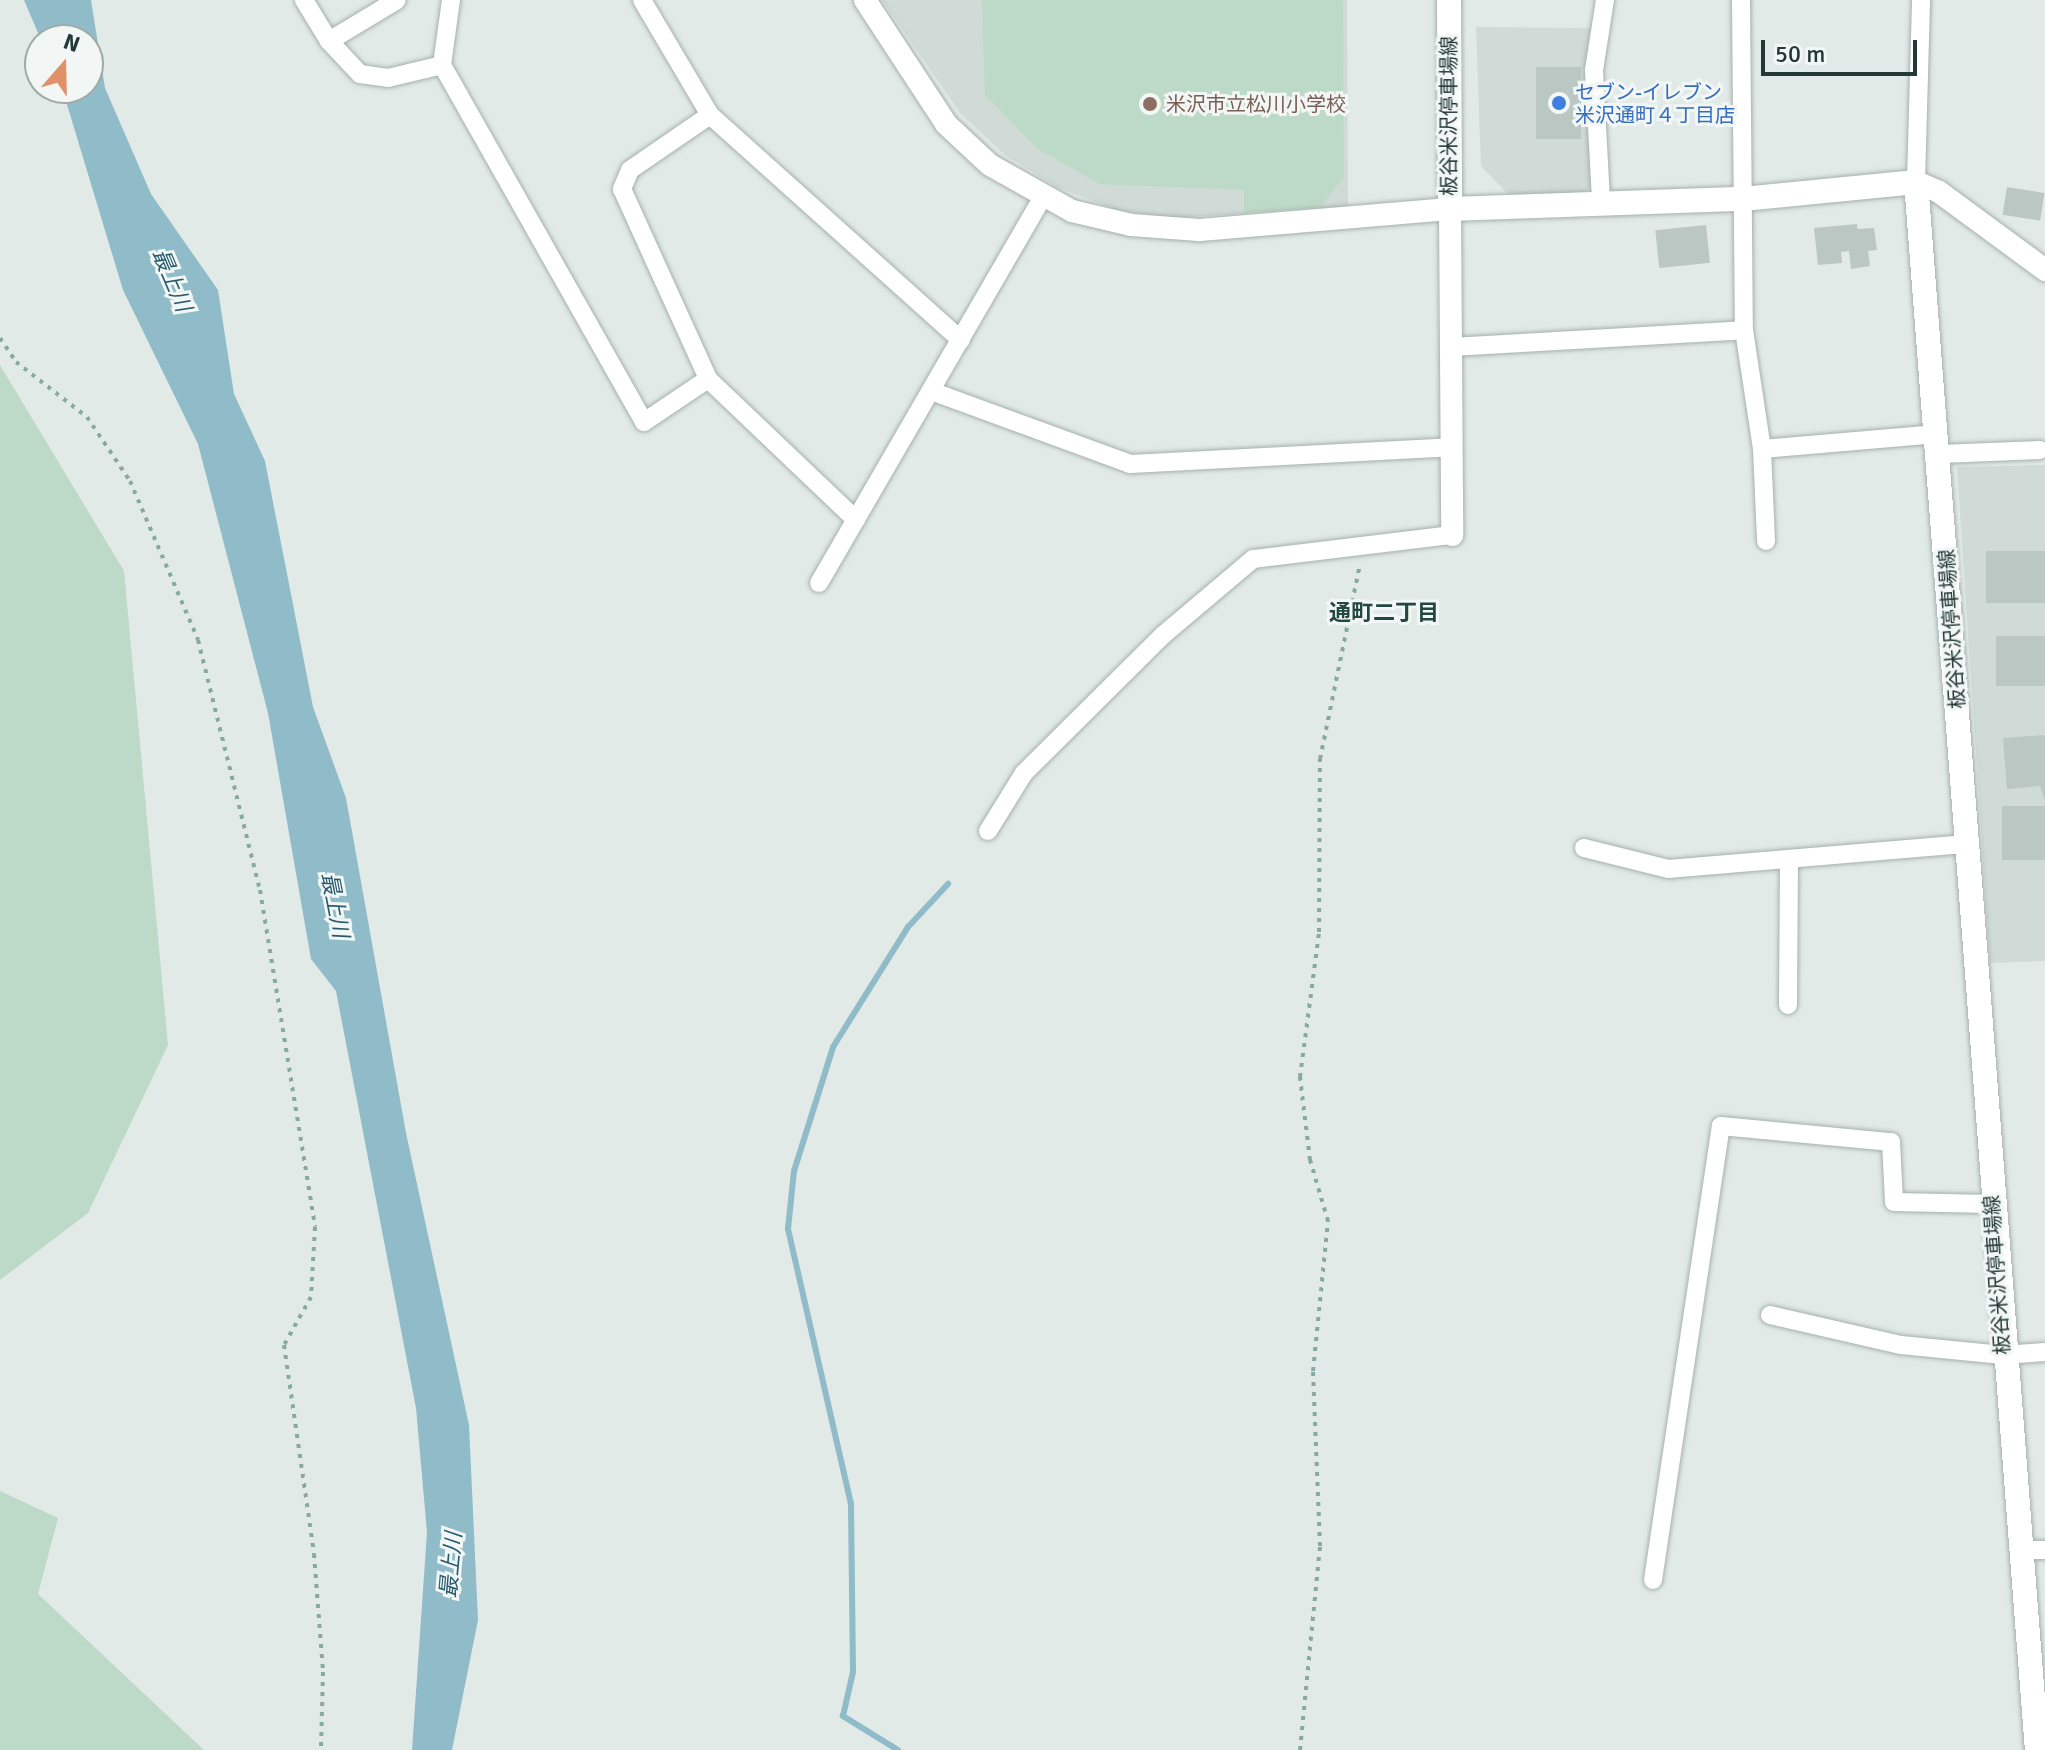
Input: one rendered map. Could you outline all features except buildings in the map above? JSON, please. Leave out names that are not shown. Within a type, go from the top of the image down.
[{"type":"main road","name":"板谷米沢停車場線","points":[[1449,0],[1450,209],[1601,200],[1743,199],[1916,182],[1939,444],[2003,1355],[2020,1550],[2040,1714],[2037,1750]]},
{"type":"street","points":[[304,0],[329,41],[360,74],[388,78],[442,65]]},
{"type":"street","points":[[329,41],[397,0]]},
{"type":"street","points":[[451,0],[442,65],[644,422],[708,379]]},
{"type":"street","points":[[642,0],[710,115],[961,340]]},
{"type":"street","points":[[865,0],[946,124],[990,165],[1042,198],[1102,220],[1174,229],[1450,209],[1452,535],[1253,559],[1163,635],[1024,773],[988,831]]},
{"type":"street","points":[[1601,200],[1594,70],[1605,0]]},
{"type":"street","points":[[1741,0],[1744,330],[1762,449],[1766,541]]},
{"type":"street","points":[[1921,0],[1916,182],[1939,192],[2045,270]]},
{"type":"street","points":[[710,115],[630,170],[622,189],[708,379],[856,520]]},
{"type":"street","points":[[819,583],[1042,198]]},
{"type":"street","points":[[1452,347],[1744,330]]},
{"type":"street","points":[[931,391],[1130,464],[1452,447]]},
{"type":"street","points":[[1762,449],[1939,444],[2040,450]]},
{"type":"street","points":[[1584,848],[1668,869],[1789,863],[1967,844]]},
{"type":"street","points":[[1788,1005],[1789,863]]},
{"type":"street","points":[[1653,1580],[1721,1126],[1891,1142],[1894,1202],[1992,1204]]},
{"type":"street","points":[[1770,1315],[1901,1345],[2003,1355],[2045,1352]]},
{"type":"street","points":[[2020,1550],[2045,1550]]},
{"type":"path","points":[[0,338],[16,362],[87,417],[130,481],[198,640],[257,875],[315,1227],[311,1297],[284,1345],[314,1554],[323,1672],[321,1750]]},
{"type":"path","points":[[1300,1750],[1320,1546],[1313,1371],[1328,1221],[1310,1160],[1300,1077],[1319,932],[1320,759],[1364,546]]},
{"type":"shaded area","name":"米沢市立松川小学校","points":[[882,0],[1347,0],[1348,206],[1177,218],[1117,210],[1057,187],[1005,155],[961,114]]},
{"type":"shaded area","points":[[1476,27],[1595,28],[1595,179],[1585,193],[1509,195],[1481,166]]},
{"type":"shaded area","points":[[2045,465],[2045,961],[1990,963],[1957,467]]},
{"type":"green space","name":"米沢市立松川小学校","points":[[982,0],[1343,0],[1344,177],[1320,207],[1244,213],[1244,190],[1100,184],[1038,149],[985,95]]},
{"type":"green space","points":[[0,365],[124,571],[168,1045],[88,1213],[0,1280]]},
{"type":"green space","points":[[0,1491],[58,1518],[38,1594],[204,1750],[0,1750]]},
{"type":"water","points":[[24,0],[91,0],[95,24],[34,24]]},
{"type":"water","name":"最上川","points":[[104,82],[151,194],[218,290],[234,394],[265,461],[313,707],[346,798],[406,1133],[469,1425],[478,1620],[452,1750],[412,1750],[427,1532],[416,1408],[336,991],[311,959],[268,713],[198,444],[123,290],[67,104],[104,104]]},
{"type":"waterway","points":[[898,1750],[843,1716],[853,1672],[851,1504],[788,1229],[794,1171],[833,1047],[908,927],[948,884]]},
{"type":"place","name":"セブン-イレブン 米沢通町４丁目店","points":[[1559,103]]},
{"type":"place","name":"米沢市立松川小学校","points":[[1150,104]]},
{"type":"district","name":"通町二丁目","points":[[1384,613]]}]
